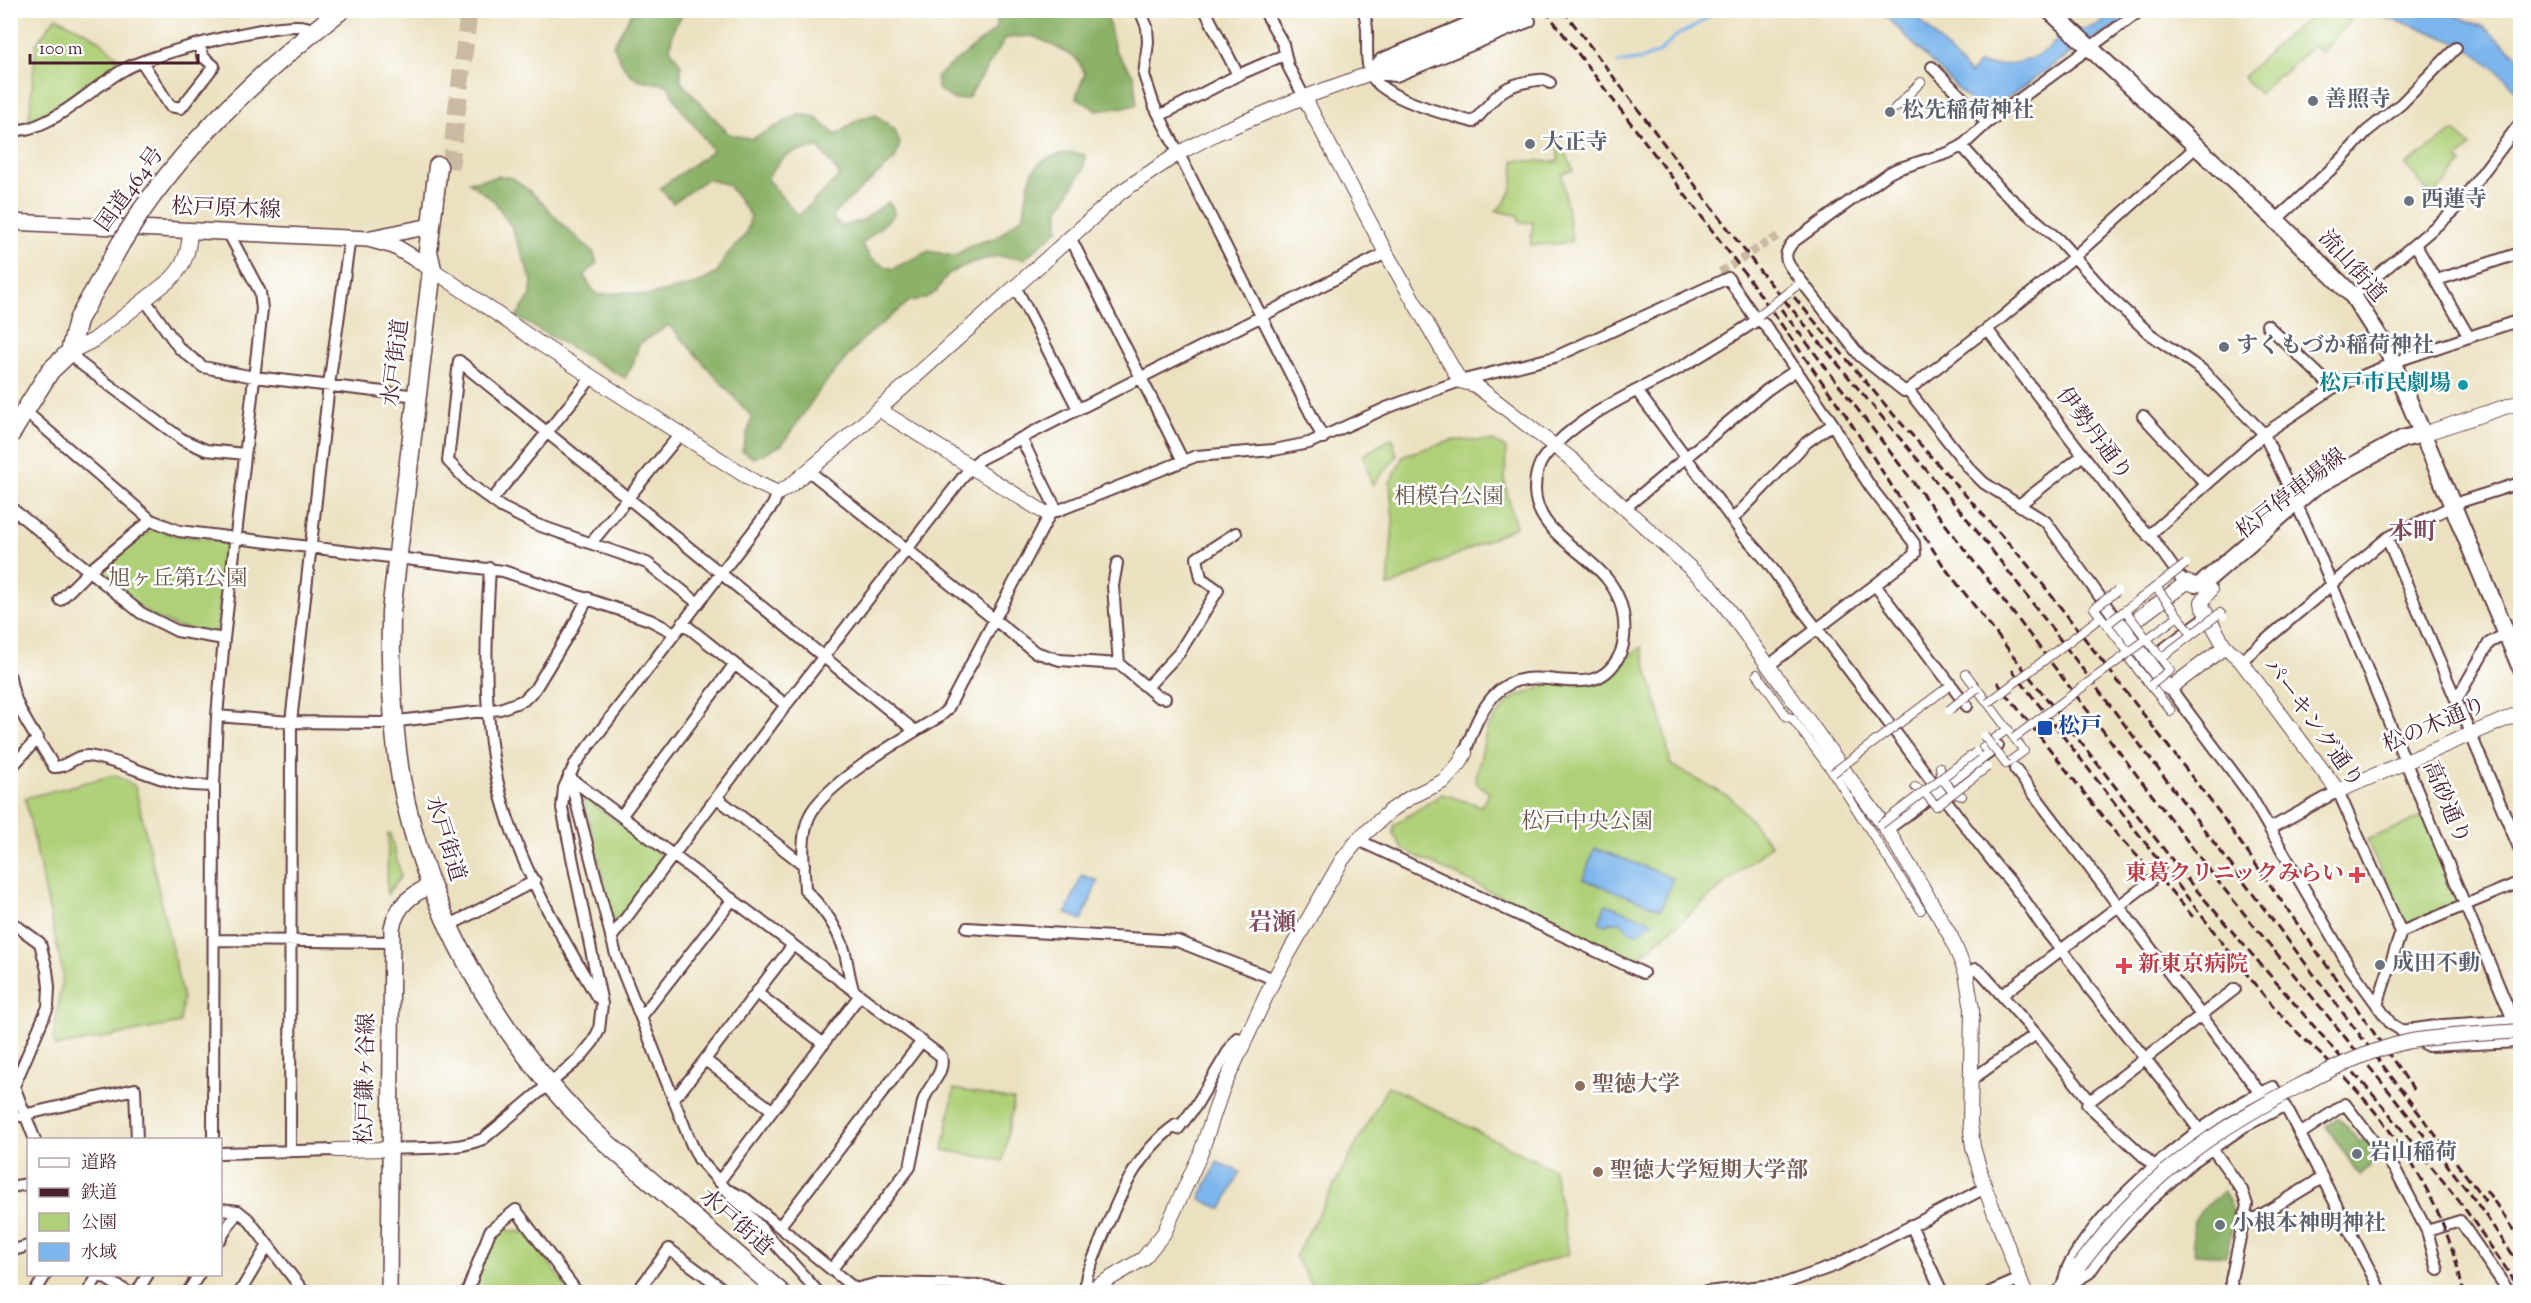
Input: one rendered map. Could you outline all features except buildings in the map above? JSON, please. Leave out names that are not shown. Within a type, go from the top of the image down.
[{"type":"highway","name":"国道464号","points":[[70,352],[78,320],[121,243],[166,177],[213,126],[274,66],[340,10]]},
{"type":"highway","name":"水戸街道","points":[[432,269],[440,255],[444,167],[431,226],[429,250],[432,269],[397,558],[390,642],[394,723],[405,796],[414,834],[431,885],[473,970],[502,1020],[549,1083],[604,1140],[780,1293]]},
{"type":"highway","points":[[10,435],[50,371],[70,352]]},
{"type":"main road","name":"流山街道","points":[[2051,11],[2276,220],[2353,296],[2378,332],[2393,363],[2520,666]]},
{"type":"main road","name":"松戸原木線","points":[[10,222],[368,239],[394,246],[432,269]]},
{"type":"main road","points":[[368,239],[431,226]]},
{"type":"main road","name":"松戸停車場線","points":[[2200,585],[2298,508],[2314,487],[2402,439],[2423,434]]},
{"type":"main road","name":"松戸鎌ヶ谷線","points":[[389,1293],[392,928],[398,910],[412,895],[431,885]]},
{"type":"street","points":[[1140,10],[1147,27],[1148,42],[1144,75],[1154,105],[1323,438]]},
{"type":"street","points":[[1205,10],[1238,75]]},
{"type":"street","points":[[1264,10],[1283,44],[1284,55],[1304,97],[1386,253],[1460,381],[1475,385],[1555,446],[1713,590],[1788,717],[1792,718],[1833,773],[1921,910]]},
{"type":"street","points":[[1363,10],[1367,24],[1366,55],[1369,73],[1389,94],[1473,122],[1504,88],[1544,79],[1550,82]]},
{"type":"street","points":[[1369,73],[1381,59],[1498,10]]},
{"type":"street","points":[[2141,10],[2088,46],[1987,123],[1962,146],[1889,173],[1812,227],[1786,251],[1787,263],[1860,356],[1904,392],[1987,329],[2074,257],[2196,147]]},
{"type":"street","points":[[222,1153],[389,1149],[470,1144],[483,1138],[579,1059],[593,1042],[598,1030],[602,1005],[562,808],[564,788],[570,776],[675,633],[771,507],[778,493],[809,471],[881,408],[1121,192],[1179,153],[1217,133],[1304,97],[1520,12]]},
{"type":"street","points":[[10,131],[32,128],[57,115],[106,80],[142,62],[239,34],[293,27],[305,27],[314,32]]},
{"type":"street","points":[[142,62],[170,106],[181,108],[214,66],[202,56],[200,45]]},
{"type":"street","points":[[2276,220],[2340,161],[2366,132],[2401,104],[2456,48]]},
{"type":"street","points":[[1161,115],[1238,75],[1284,55]]},
{"type":"street","points":[[1932,68],[1987,123]]},
{"type":"street","points":[[1895,108],[1921,82]]},
{"type":"street","points":[[2353,296],[2454,211],[2520,123]]},
{"type":"street","name":"高砂通り","points":[[1962,146],[2002,190],[2032,215],[2074,257],[2112,299],[2150,334],[2202,370],[2264,434],[2298,508],[2518,1024]]},
{"type":"street","points":[[190,231],[186,257],[180,270],[94,340],[70,352],[81,364],[183,441],[206,450],[245,454]]},
{"type":"street","points":[[213,1138],[214,786],[218,716],[224,639],[262,309],[260,292],[228,232]]},
{"type":"street","points":[[290,1151],[291,722],[329,385],[350,237]]},
{"type":"street","points":[[1070,237],[1183,461]]},
{"type":"street","points":[[2415,244],[2469,337]]},
{"type":"street","points":[[611,938],[786,705],[970,468],[980,459],[1386,253]]},
{"type":"street","points":[[2437,280],[2520,253]]},
{"type":"street","points":[[432,269],[592,377],[755,482],[778,493]]},
{"type":"street","points":[[720,1180],[824,1044],[857,992],[837,932],[826,912],[805,890],[806,826],[813,809],[836,785],[947,710],[1050,511],[1205,454],[1282,449],[1323,438],[1386,408],[1460,381],[1555,357],[1728,278],[1753,315],[1759,317],[1833,424],[1872,489],[1914,543],[1915,554],[1818,630],[1762,670]]},
{"type":"street","points":[[1245,1041],[1238,1038],[1235,1040],[1196,1107],[1177,1127],[1159,1137],[1125,1184],[1087,1274],[1086,1282],[1089,1292],[1143,1259],[1164,1233],[1200,1155],[1222,1090],[1274,980],[1335,872],[1358,840],[1390,811],[1411,797],[1444,781],[1460,763],[1476,722],[1493,697],[1513,682],[1551,679],[1579,682],[1591,679],[1610,668],[1619,657],[1623,645],[1623,612],[1614,589],[1601,570],[1557,534],[1539,508],[1536,498],[1537,473],[1545,456],[1578,426],[1613,403],[1705,354],[1759,317],[1796,285]]},
{"type":"street","points":[[1015,286],[1078,409]]},
{"type":"street","points":[[145,300],[179,348],[203,367],[254,377],[418,396]]},
{"type":"street","points":[[2148,536],[2264,434],[2333,388],[2393,363],[2520,320]]},
{"type":"street","points":[[2267,325],[2333,388]]},
{"type":"street","name":"伊勢丹通り","points":[[1987,329],[2180,577],[2200,585]]},
{"type":"street","points":[[698,603],[647,562],[535,524],[492,500],[470,484],[448,461],[459,361],[915,731]]},
{"type":"street","points":[[1625,508],[1767,390],[1796,370]]},
{"type":"street","points":[[492,500],[592,377]]},
{"type":"street","points":[[1908,390],[1969,468],[1984,483],[2046,522],[2115,621],[2154,659],[2170,670],[2151,686]]},
{"type":"street","points":[[1637,391],[1732,520],[1756,548],[1880,714],[2145,1059],[2242,1190],[2247,1205],[2231,1280],[2232,1293]]},
{"type":"street","points":[[2423,434],[2520,402]]},
{"type":"street","points":[[881,408],[886,414],[970,468],[1050,511]]},
{"type":"street","points":[[25,411],[151,520],[179,531],[490,568],[588,598],[650,620],[675,633]]},
{"type":"street","points":[[2143,416],[2206,484]]},
{"type":"street","points":[[1732,520],[1807,442],[1833,424]]},
{"type":"street","points":[[592,542],[681,433]]},
{"type":"street","points":[[1021,438],[1050,511]]},
{"type":"street","points":[[2019,505],[2084,454]]},
{"type":"street","points":[[809,471],[1035,652],[1051,659],[1119,664],[1158,697],[1165,698]]},
{"type":"street","points":[[2241,661],[2330,584],[2388,538],[2453,506],[2520,483]]},
{"type":"street","points":[[10,507],[141,613],[157,623],[177,631],[224,639]]},
{"type":"street","points":[[60,600],[89,571],[151,520]]},
{"type":"street","points":[[1147,687],[1179,654],[1218,590],[1201,578],[1197,558],[1236,533]]},
{"type":"street","points":[[2388,538],[2520,850]]},
{"type":"street","points":[[1117,563],[1113,586],[1119,664]]},
{"type":"street","points":[[1988,703],[2115,621],[2186,564]]},
{"type":"street","points":[[490,568],[485,673],[494,765],[507,812],[535,881],[577,963],[602,1005]]},
{"type":"street","points":[[1875,585],[1963,704]]},
{"type":"street","points":[[2115,621],[2200,585],[2206,617],[2154,659]]},
{"type":"street","points":[[2156,587],[2192,634]]},
{"type":"street","points":[[2117,591],[2094,608],[2147,639],[2166,686],[2170,688],[2250,795],[2349,966],[2360,983],[2378,1002],[2391,1024],[2428,1046],[2520,1042]]},
{"type":"street","points":[[218,716],[291,722],[394,723],[488,711],[514,705],[530,694],[566,640],[588,598]]},
{"type":"street","points":[[2154,659],[2220,613],[2223,616]]},
{"type":"street","points":[[2014,738],[2178,616]]},
{"type":"street","name":"パーキング通り","points":[[2206,617],[2222,638],[2224,645],[2241,661],[2338,791],[2401,932]]},
{"type":"street","points":[[2115,621],[2128,654],[2171,711]]},
{"type":"street","points":[[683,623],[786,705]]},
{"type":"street","points":[[2457,699],[2489,643],[2507,633]]},
{"type":"street","points":[[2170,688],[2222,649],[2224,645]]},
{"type":"street","points":[[622,815],[734,665]]},
{"type":"street","points":[[1762,670],[1884,828],[1938,914],[1966,973],[1972,1009],[1973,1147],[1985,1188],[2022,1286],[1990,1293]]},
{"type":"street","points":[[1966,674],[2024,751],[2006,764],[1989,751]]},
{"type":"street","points":[[10,677],[17,705],[54,767],[59,767],[78,756],[88,756],[122,763],[174,783],[214,786]]},
{"type":"street","points":[[1833,773],[1948,687],[1963,704]]},
{"type":"street","points":[[1949,710],[1963,704],[1977,688]]},
{"type":"street","name":"松の木通り","points":[[2271,828],[2338,791],[2520,713]]},
{"type":"street","points":[[1915,787],[1924,792],[1936,806],[1953,793],[2008,729]]},
{"type":"street","points":[[10,769],[38,738]]},
{"type":"street","points":[[1884,828],[1940,790],[1989,751]]},
{"type":"street","points":[[1884,828],[1942,778],[1989,751]]},
{"type":"street","points":[[1940,767],[1942,778],[1953,793],[1962,796]]},
{"type":"street","points":[[2015,769],[2260,1092]]},
{"type":"street","points":[[570,776],[941,1056],[941,1071],[926,1092],[923,1102],[910,1167],[832,1269]]},
{"type":"street","points":[[570,776],[611,938],[699,1159],[818,1293]]},
{"type":"street","points":[[717,798],[804,865]]},
{"type":"street","points":[[1358,840],[1643,974]]},
{"type":"street","points":[[450,925],[535,881]]},
{"type":"street","points":[[2002,995],[2150,882]]},
{"type":"street","points":[[2378,1002],[2401,932],[2520,882]]},
{"type":"street","points":[[641,1017],[733,899]]},
{"type":"street","points":[[10,921],[40,942],[49,987],[48,1007],[14,1086],[34,1138]]},
{"type":"street","points":[[967,928],[1177,941],[1274,980]]},
{"type":"street","points":[[214,940],[391,942]]},
{"type":"street","points":[[672,1096],[680,1092],[793,945]]},
{"type":"street","points":[[1966,973],[1976,969],[2002,995],[2090,1101],[2235,989]]},
{"type":"street","points":[[757,993],[824,1044]]},
{"type":"street","points":[[2401,1031],[2443,1025],[2518,1024]]},
{"type":"street","points":[[2060,1292],[2125,1210],[2192,1149],[2238,1118],[2340,1065],[2410,1042],[2518,1024]]},
{"type":"street","points":[[1971,1080],[2036,1034]]},
{"type":"street","points":[[780,1226],[922,1041]]},
{"type":"street","points":[[705,1060],[772,1110]]},
{"type":"street","points":[[2060,1292],[2068,1264],[2117,1203],[2154,1166],[2199,1130],[2260,1092],[2273,1087],[2300,1134],[2380,1293]]},
{"type":"street","points":[[10,1118],[135,1089],[136,1138]]},
{"type":"street","points":[[2087,1104],[2154,1166]]},
{"type":"street","points":[[2300,1134],[2331,1119],[2345,1104],[2396,1171],[2427,1231],[2438,1270]]},
{"type":"street","points":[[2060,1292],[2089,1273],[2112,1241],[2142,1208],[2190,1164],[2245,1126],[2284,1106]]},
{"type":"street","points":[[2245,1218],[2256,1218],[2322,1178]]},
{"type":"street","points":[[10,1187],[27,1184]]},
{"type":"street","points":[[1706,1293],[1784,1288],[1834,1266],[1985,1188]]},
{"type":"street","points":[[727,1190],[746,1199],[855,1289],[879,1283],[977,1285],[1001,1289],[1001,1293]]},
{"type":"street","points":[[222,1209],[238,1211],[248,1220],[304,1293]]},
{"type":"street","points":[[467,1293],[489,1231],[516,1210],[577,1293]]},
{"type":"street","points":[[222,1236],[238,1211]]},
{"type":"street","points":[[2427,1231],[2460,1221],[2509,1293]]},
{"type":"street","points":[[1911,1225],[1942,1293]]},
{"type":"street","points":[[10,1251],[27,1245]]},
{"type":"street","points":[[240,1293],[268,1245]]},
{"type":"street","points":[[637,1293],[669,1249],[728,1293]]},
{"type":"street","points":[[35,1293],[45,1276]]},
{"type":"street","points":[[88,1293],[97,1276]]},
{"type":"street","points":[[100,1276],[128,1293]]},
{"type":"street","points":[[137,1293],[147,1276]]},
{"type":"street","points":[[188,1293],[198,1276]]},
{"type":"street","points":[[290,1293],[297,1281]]},
{"type":"green space","points":[[2317,10],[2338,14],[2351,20],[2322,52],[2312,46],[2282,75],[2278,74],[2260,94],[2243,77],[2288,34],[2310,19]]},
{"type":"green space","points":[[633,11],[685,11],[674,28],[670,48],[681,65],[681,82],[729,134],[752,139],[798,115],[814,116],[836,135],[857,120],[876,115],[895,130],[900,144],[895,159],[836,211],[833,219],[842,226],[863,220],[888,202],[893,207],[894,215],[862,244],[872,260],[892,269],[929,251],[954,256],[974,244],[996,238],[1024,215],[1027,192],[1034,170],[1050,157],[1072,153],[1085,155],[1084,168],[1059,209],[1058,230],[1024,259],[998,256],[970,263],[948,274],[936,292],[924,299],[910,301],[862,340],[821,388],[782,445],[754,458],[742,451],[752,417],[669,325],[639,344],[633,364],[625,378],[516,317],[531,295],[532,281],[511,226],[495,202],[469,182],[500,176],[513,178],[537,197],[594,253],[597,263],[584,276],[599,295],[628,292],[646,296],[697,284],[717,273],[725,257],[746,234],[751,216],[728,185],[707,179],[673,203],[660,188],[712,151],[677,102],[668,85],[633,76],[623,65],[613,45]],"holes":[[[819,148],[840,175],[798,216],[767,179],[788,155],[801,150]]]},
{"type":"green space","points":[[997,11],[1106,11],[1115,50],[1134,76],[1137,105],[1097,111],[1076,97],[1085,73],[1076,58],[1032,36],[1006,38],[968,98],[954,100],[938,89],[936,77],[997,28]]},
{"type":"green space","points":[[56,17],[95,37],[117,56],[117,64],[56,108],[29,121],[36,44]]},
{"type":"green space","points":[[2454,131],[2471,145],[2458,160],[2462,164],[2433,197],[2405,165]]},
{"type":"green space","points":[[1558,144],[1568,157],[1573,170],[1562,174],[1572,241],[1530,245],[1533,222],[1520,223],[1517,215],[1496,211],[1510,194],[1514,160],[1558,162]]},
{"type":"green space","points":[[1392,438],[1397,456],[1372,485],[1363,455]]},
{"type":"green space","name":"相模台公園","points":[[1454,440],[1493,441],[1506,448],[1505,485],[1516,527],[1388,587],[1393,520],[1390,483],[1404,455]]},
{"type":"green space","name":"旭ヶ丘第1公園","points":[[154,528],[173,535],[227,541],[216,634],[178,627],[154,617],[98,575],[97,571]]},
{"type":"green space","name":"松戸中央公園","points":[[1641,647],[1662,722],[1671,765],[1733,799],[1771,845],[1634,961],[1404,850],[1393,834],[1394,825],[1442,794],[1481,806],[1489,793],[1475,782],[1487,728],[1511,699],[1550,684],[1598,681]]},
{"type":"green space","points":[[114,775],[135,786],[183,998],[180,1023],[56,1047],[53,1038],[63,974],[25,798]]},
{"type":"green space","points":[[583,796],[664,857],[614,925]]},
{"type":"green space","points":[[2424,816],[2459,898],[2457,904],[2408,924],[2403,922],[2367,840]]},
{"type":"green space","points":[[390,833],[401,876],[387,894],[388,834]]},
{"type":"green space","points":[[1388,1086],[1554,1170],[1569,1254],[1450,1292],[1331,1292],[1325,1283],[1314,1289],[1295,1257]]},
{"type":"green space","points":[[954,1089],[1014,1100],[1003,1161],[943,1150]]},
{"type":"green space","points":[[2339,1118],[2360,1142],[2365,1138],[2379,1155],[2360,1176],[2326,1126]]},
{"type":"green space","points":[[2223,1192],[2229,1200],[2233,1215],[2226,1256],[2195,1254],[2192,1232],[2196,1217]]},
{"type":"green space","points":[[500,1229],[528,1233],[570,1292],[472,1292],[494,1234]]},
{"type":"water","points":[[1881,11],[1912,11],[1970,74],[1978,64],[2000,65],[2024,61],[2045,51],[2060,34],[2096,26],[2119,11],[2136,11],[2081,46],[1994,107],[1975,106]]},
{"type":"water","points":[[2359,11],[2444,11],[2484,27],[2520,58],[2520,96],[2486,61],[2467,49],[2427,31]]},
{"type":"water","points":[[1595,848],[1673,878],[1661,909],[1583,879]]},
{"type":"water","points":[[1082,875],[1098,881],[1082,920],[1066,913]]},
{"type":"water","points":[[1606,904],[1653,922],[1638,933],[1629,931],[1621,922],[1606,925],[1599,922]]},
{"type":"water","points":[[1217,1162],[1240,1172],[1222,1209],[1200,1199]]},
{"type":"waterway","points":[[1618,63],[1643,59],[1660,52],[1677,35],[1718,10]]},
{"type":"tunnel","points":[[450,168],[469,10]]},
{"type":"tunnel","points":[[1720,272],[1781,234]]},
{"type":"railway","points":[[1545,10],[1749,279],[1845,414],[1945,568],[2187,879],[2387,1111],[2463,1206],[2520,1289]]},
{"type":"railway","points":[[1563,10],[1760,271],[1964,515],[2012,576],[2487,1203]]},
{"type":"railway","points":[[1794,297],[1893,414],[2027,564],[2219,812],[2414,1090]]},
{"type":"railway","points":[[1781,309],[2220,884],[2397,1101],[2474,1199],[2520,1265]]},
{"type":"railway","points":[[2012,670],[2255,984],[2296,1031],[2351,1084],[2394,1137],[2424,1185],[2437,1211],[2457,1264],[2463,1292]]},
{"type":"railway","points":[[1997,682],[2118,836],[2193,917]]},
{"type":"railway","points":[[2486,1190],[2520,1238]]},
{"type":"place","name":"善照寺","points":[[2313,101]]},
{"type":"place","name":"松先稲荷神社","points":[[1890,112]]},
{"type":"place","name":"大正寺","points":[[1530,144]]},
{"type":"place","name":"西蓮寺","points":[[2409,201]]},
{"type":"place","name":"すくもづか稲荷神社","points":[[2224,347]]},
{"type":"place","name":"松戸市民劇場","points":[[2463,385]]},
{"type":"place","name":"松戸","points":[[2045,728]]},
{"type":"place","name":"東葛クリニックみらい","points":[[2357,875]]},
{"type":"place","name":"成田不動","points":[[2380,965]]},
{"type":"place","name":"新東京病院","points":[[2124,966]]},
{"type":"place","name":"聖徳大学","points":[[1580,1086]]},
{"type":"place","name":"岩山稲荷","points":[[2357,1154]]},
{"type":"place","name":"聖徳大学短期大学部","points":[[1598,1172]]},
{"type":"place","name":"小根本神明神社","points":[[2220,1225]]},
{"type":"district","name":"本町","points":[[2413,533]]},
{"type":"district","name":"岩瀬","points":[[1272,924]]}]
